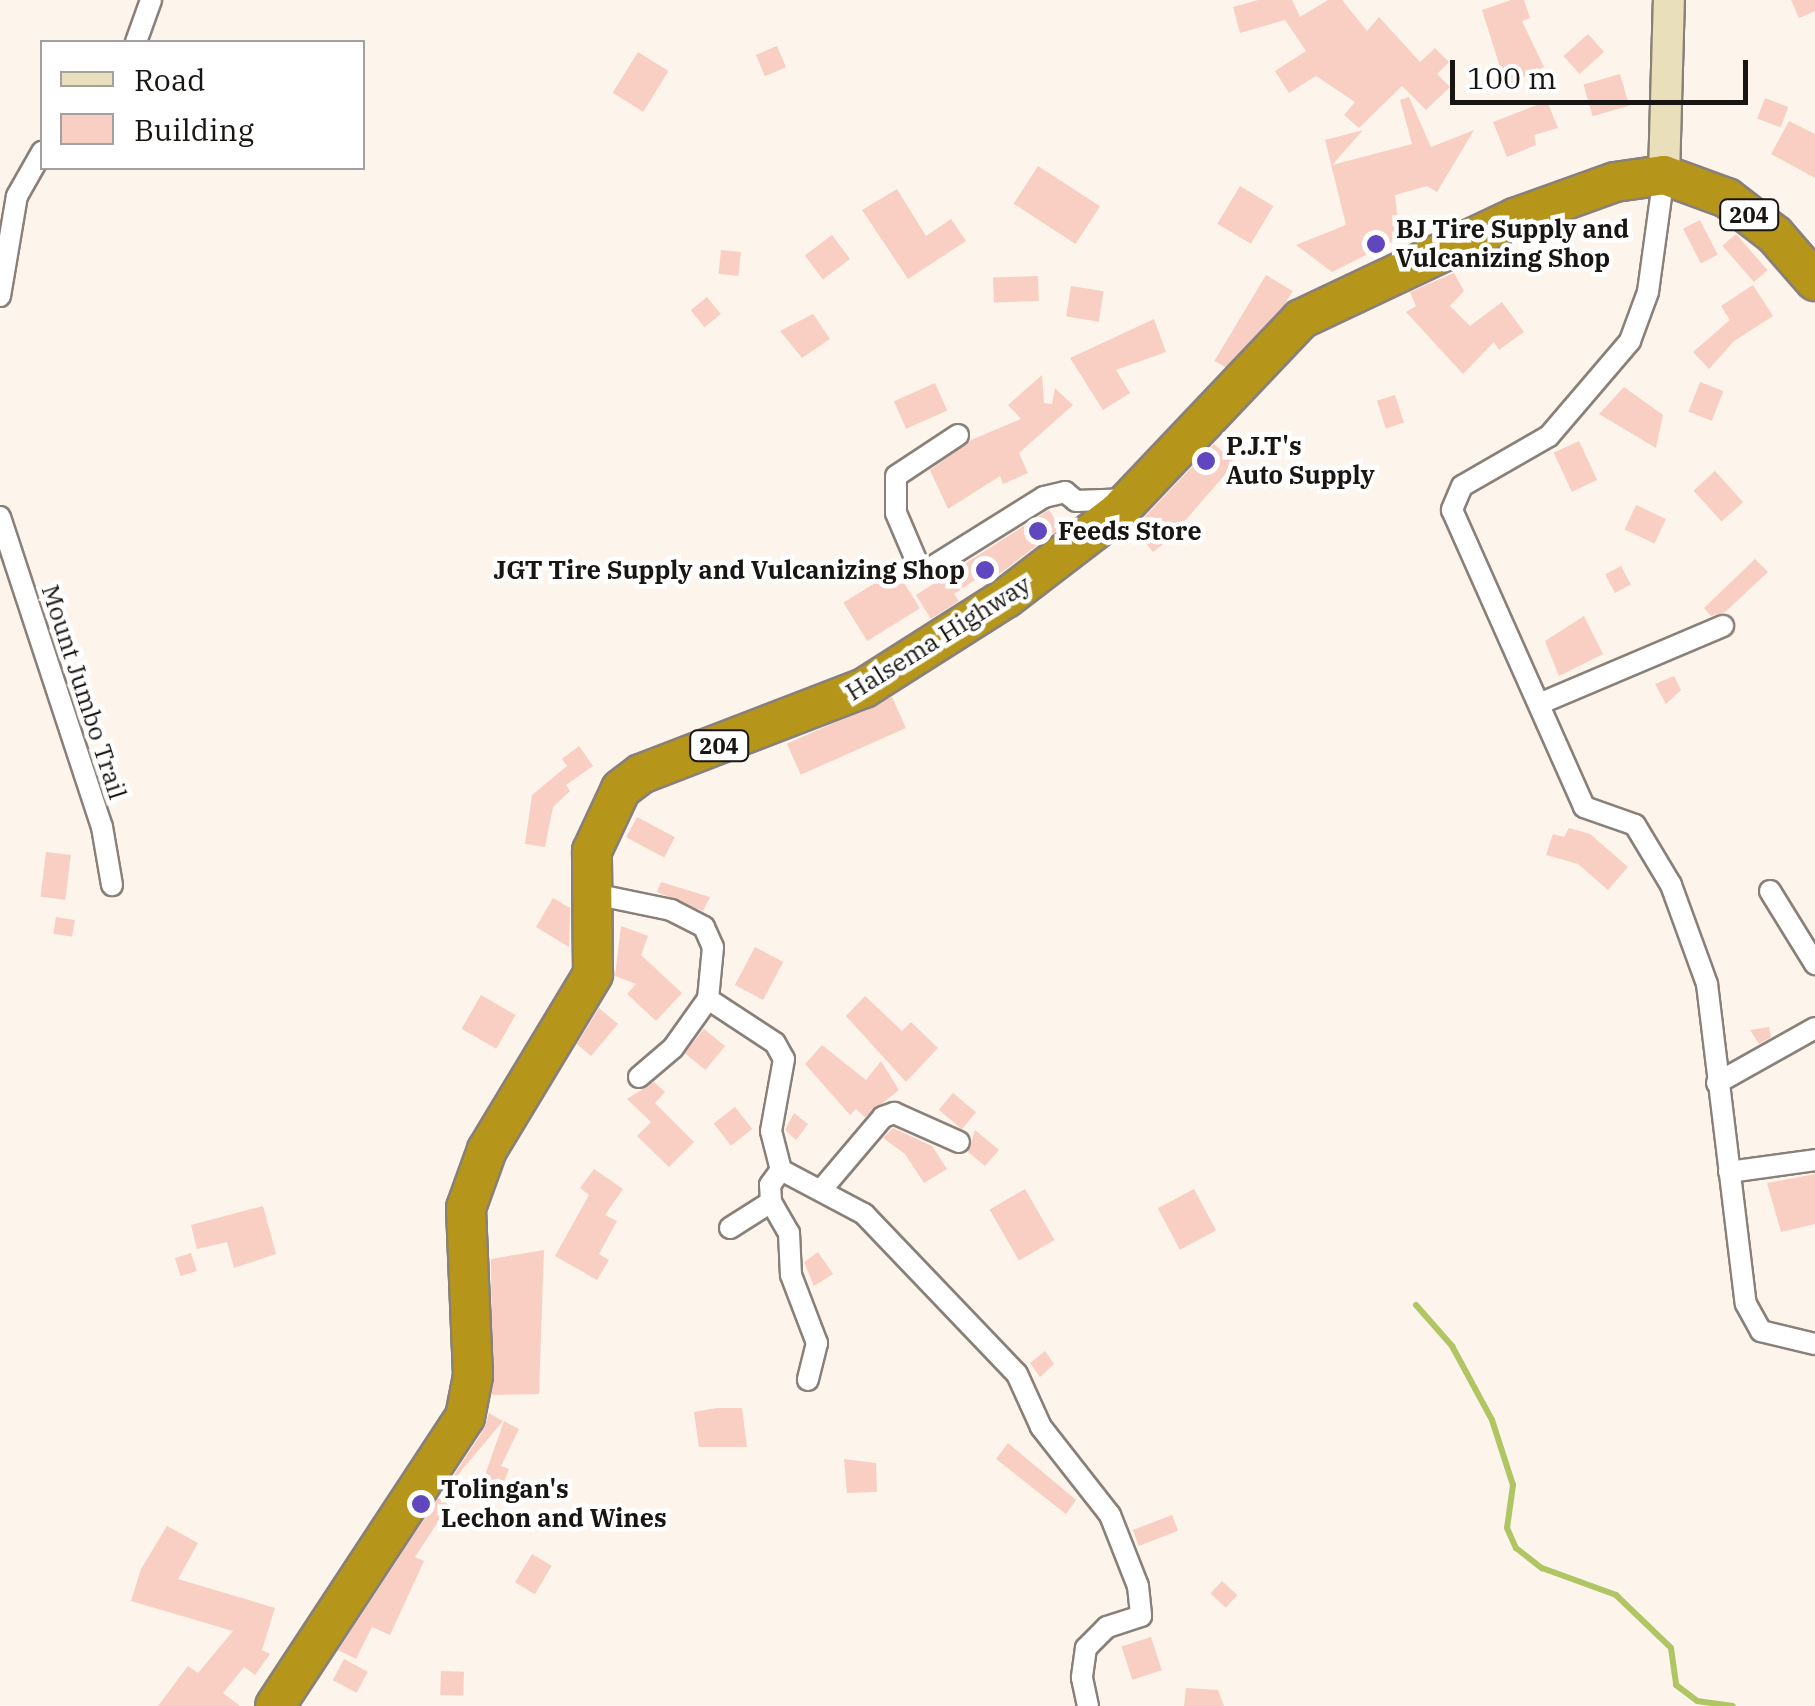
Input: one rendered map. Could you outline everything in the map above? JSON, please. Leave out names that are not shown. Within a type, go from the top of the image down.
[{"type":"highway","name":"204","points":[[1664,175],[1727,198],[1775,234],[1815,282]]},
{"type":"highway","name":"Halsema Highway","points":[[274,1706],[465,1417],[473,1376],[466,1208],[488,1150],[585,994],[596,957],[596,836],[621,788],[641,774],[864,688],[1065,557],[1130,499],[1274,342],[1326,303],[1554,202],[1664,175]]},
{"type":"main road","points":[[1664,175],[1669,0]]},
{"type":"street","points":[[137,40],[151,0]]},
{"type":"street","points":[[0,296],[18,196],[40,156]]},
{"type":"street","points":[[1664,175],[1648,292],[1630,341],[1549,436],[1454,497],[1457,531],[1584,808],[1635,825],[1671,885],[1703,965],[1752,1319],[1773,1337],[1815,1344]]},
{"type":"street","points":[[958,435],[896,476],[896,514],[919,567],[932,567],[1044,498],[1065,492],[1076,501],[1130,499]]},
{"type":"street","name":"Mount Jumbo Trail","points":[[0,517],[102,827],[112,885]]},
{"type":"street","points":[[1539,704],[1723,626]]},
{"type":"street","points":[[1770,891],[1815,964]]},
{"type":"street","points":[[594,894],[671,910],[704,927],[713,947],[708,1000],[672,1048],[638,1077]]},
{"type":"street","points":[[708,1000],[780,1050],[772,1131],[781,1170],[770,1185],[770,1202],[789,1233],[792,1274],[816,1343],[808,1380]]},
{"type":"street","points":[[1717,1083],[1815,1028]]},
{"type":"street","points":[[822,1189],[883,1117],[894,1113],[959,1142]]},
{"type":"street","points":[[1729,1172],[1815,1160]]},
{"type":"street","points":[[781,1170],[864,1214],[1017,1374],[1041,1427],[1110,1514],[1138,1586],[1141,1616],[1107,1627],[1086,1648],[1082,1678],[1088,1706]]},
{"type":"street","points":[[730,1228],[770,1202]]},
{"type":"building","points":[[1258,0],[1292,0],[1300,17],[1328,0],[1342,0],[1367,31],[1379,17],[1420,62],[1435,48],[1449,62],[1437,74],[1450,87],[1426,110],[1402,86],[1359,128],[1344,115],[1355,102],[1316,76],[1289,93],[1275,71],[1306,51],[1285,20],[1240,33],[1233,7]]},
{"type":"building","points":[[1511,0],[1524,0],[1530,18],[1522,21],[1544,67],[1506,86],[1482,10]]},
{"type":"building","points":[[1791,0],[1815,0],[1815,11],[1799,18]]},
{"type":"building","points":[[1588,34],[1604,52],[1580,74],[1563,56]]},
{"type":"building","points":[[777,46],[786,67],[765,76],[756,55]]},
{"type":"building","points":[[638,52],[669,71],[643,112],[613,93]]},
{"type":"building","points":[[1620,74],[1629,106],[1593,116],[1583,84]]},
{"type":"building","points":[[1409,97],[1431,147],[1474,130],[1437,192],[1427,186],[1395,195],[1400,238],[1332,272],[1296,245],[1346,225],[1325,140],[1363,130],[1332,165],[1412,144],[1400,100]]},
{"type":"building","points":[[1765,98],[1788,107],[1780,127],[1757,119]]},
{"type":"building","points":[[1547,101],[1558,128],[1534,135],[1536,145],[1507,157],[1493,122]]},
{"type":"building","points":[[1789,121],[1815,134],[1815,178],[1771,154]]},
{"type":"building","points":[[1038,166],[1100,206],[1076,244],[1013,204]]},
{"type":"building","points":[[1240,186],[1273,206],[1251,244],[1217,224]]},
{"type":"building","points":[[897,189],[926,236],[951,219],[966,241],[908,279],[862,210]]},
{"type":"building","points":[[1700,220],[1718,255],[1701,263],[1683,229]]},
{"type":"building","points":[[1736,234],[1767,270],[1754,282],[1722,246]]},
{"type":"building","points":[[832,235],[850,259],[823,279],[805,255]]},
{"type":"building","points":[[721,250],[741,252],[738,276],[718,274]]},
{"type":"building","points":[[1454,273],[1464,291],[1450,306],[1470,326],[1502,302],[1524,332],[1499,350],[1494,342],[1463,374],[1406,312],[1416,306],[1410,292]]},
{"type":"building","points":[[1266,275],[1293,291],[1241,377],[1214,361]]},
{"type":"building","points":[[1038,276],[1039,301],[994,303],[993,278]]},
{"type":"building","points":[[1753,285],[1773,316],[1734,341],[1709,369],[1693,352],[1730,320],[1721,306]]},
{"type":"building","points":[[1071,286],[1104,291],[1099,322],[1066,317]]},
{"type":"building","points":[[707,297],[721,314],[705,327],[691,310]]},
{"type":"building","points":[[813,314],[830,339],[802,358],[780,331]]},
{"type":"building","points":[[1154,319],[1166,352],[1116,370],[1130,393],[1103,410],[1070,358]]},
{"type":"building","points":[[1042,375],[1044,403],[1052,404],[1055,388],[1073,405],[1019,453],[1028,473],[1003,484],[1000,476],[948,509],[930,470],[971,440],[1021,419],[1008,405]]},
{"type":"building","points":[[1700,382],[1723,391],[1712,421],[1689,412]]},
{"type":"building","points":[[935,383],[947,410],[906,429],[894,401]]},
{"type":"building","points":[[1624,387],[1663,415],[1656,448],[1599,414]]},
{"type":"building","points":[[1395,395],[1404,423],[1386,428],[1377,401]]},
{"type":"building","points":[[1579,441],[1597,480],[1572,492],[1554,453]]},
{"type":"building","points":[[1214,444],[1235,463],[1184,522],[1187,526],[1153,552],[1134,528]]},
{"type":"building","points":[[1715,471],[1743,502],[1722,522],[1693,490]]},
{"type":"building","points":[[1636,505],[1666,519],[1654,543],[1625,529]]},
{"type":"building","points":[[1049,510],[1060,528],[986,584],[981,576],[954,594],[959,601],[931,619],[916,595]]},
{"type":"building","points":[[1755,559],[1768,572],[1725,612],[1711,616],[1704,608]]},
{"type":"building","points":[[1621,566],[1631,585],[1615,593],[1605,574]]},
{"type":"building","points":[[896,570],[920,608],[867,641],[843,603]]},
{"type":"building","points":[[1584,616],[1603,654],[1559,676],[1545,641]]},
{"type":"building","points":[[1674,676],[1681,690],[1666,704],[1655,684]]},
{"type":"building","points":[[892,697],[906,728],[801,775],[787,744]]},
{"type":"building","points":[[579,746],[593,766],[566,785],[570,791],[553,807],[545,847],[525,844],[532,795],[567,766],[562,759]]},
{"type":"building","points":[[637,817],[675,837],[664,857],[626,837]]},
{"type":"building","points":[[1569,828],[1590,834],[1628,867],[1608,890],[1578,864],[1546,855],[1553,834],[1564,837]]},
{"type":"building","points":[[46,852],[71,855],[65,900],[41,897]]},
{"type":"building","points":[[661,882],[710,897],[703,911],[657,892]]},
{"type":"building","points":[[553,898],[570,908],[569,947],[536,927]]},
{"type":"building","points":[[56,917],[75,920],[72,937],[53,934]]},
{"type":"building","points":[[621,926],[648,936],[641,955],[682,993],[656,1021],[627,994],[636,984],[615,976]]},
{"type":"building","points":[[755,947],[783,962],[763,1000],[735,985]]},
{"type":"building","points":[[481,995],[516,1015],[496,1049],[462,1029]]},
{"type":"building","points":[[865,996],[902,1031],[911,1022],[938,1048],[906,1082],[846,1016]]},
{"type":"building","points":[[599,1008],[618,1024],[591,1056],[577,1044]]},
{"type":"building","points":[[1769,1027],[1771,1037],[1759,1044],[1750,1030]]},
{"type":"building","points":[[704,1029],[725,1046],[705,1070],[684,1053]]},
{"type":"building","points":[[822,1045],[866,1080],[881,1061],[899,1090],[865,1117],[856,1109],[850,1115],[805,1064]]},
{"type":"building","points":[[654,1082],[665,1092],[655,1103],[694,1142],[669,1167],[637,1136],[651,1122],[627,1099]]},
{"type":"building","points":[[953,1093],[976,1112],[962,1129],[939,1110]]},
{"type":"building","points":[[735,1107],[752,1129],[731,1146],[714,1124]]},
{"type":"building","points":[[794,1113],[808,1124],[796,1140],[785,1130]]},
{"type":"building","points":[[893,1128],[932,1146],[947,1169],[924,1183],[905,1154],[883,1138]]},
{"type":"building","points":[[975,1130],[999,1150],[985,1166],[968,1152]]},
{"type":"building","points":[[594,1169],[623,1189],[605,1215],[617,1221],[599,1254],[609,1260],[597,1280],[555,1256],[589,1195],[580,1188]]},
{"type":"building","points":[[1815,1174],[1815,1224],[1781,1232],[1767,1183]]},
{"type":"building","points":[[1025,1189],[1054,1240],[1019,1261],[989,1210]]},
{"type":"building","points":[[1194,1189],[1216,1230],[1180,1250],[1158,1208]]},
{"type":"building","points":[[263,1206],[276,1254],[234,1268],[227,1242],[197,1249],[191,1225]]},
{"type":"building","points":[[544,1250],[539,1394],[492,1395],[491,1259]]},
{"type":"building","points":[[818,1252],[833,1274],[814,1286],[804,1262]]},
{"type":"building","points":[[191,1253],[197,1271],[181,1276],[175,1258]]},
{"type":"building","points":[[1045,1351],[1054,1364],[1040,1377],[1030,1363]]},
{"type":"building","points":[[742,1408],[747,1447],[699,1447],[694,1412]]},
{"type":"building","points":[[489,1413],[503,1421],[441,1495],[484,1429]]},
{"type":"building","points":[[504,1421],[519,1429],[501,1466],[509,1469],[496,1502],[478,1495]]},
{"type":"building","points":[[1008,1443],[1076,1500],[1066,1514],[996,1459]]},
{"type":"building","points":[[844,1459],[876,1463],[877,1492],[847,1493]]},
{"type":"building","points":[[438,1498],[449,1505],[415,1557],[424,1561],[390,1635],[372,1627],[356,1659],[338,1650]]},
{"type":"building","points":[[1172,1515],[1178,1531],[1139,1546],[1133,1530]]},
{"type":"building","points":[[167,1526],[198,1543],[178,1579],[275,1608],[262,1650],[270,1654],[255,1675],[244,1667],[223,1693],[240,1706],[158,1706],[188,1666],[198,1673],[233,1631],[131,1601],[141,1569]]},
{"type":"building","points":[[532,1554],[552,1566],[535,1594],[515,1582]]},
{"type":"building","points":[[1222,1581],[1237,1595],[1226,1608],[1210,1593]]},
{"type":"building","points":[[1151,1637],[1162,1670],[1132,1680],[1122,1647]]},
{"type":"building","points":[[344,1659],[368,1672],[357,1693],[333,1680]]},
{"type":"building","points":[[441,1671],[464,1672],[463,1696],[440,1695]]},
{"type":"building","points":[[1186,1688],[1218,1690],[1224,1706],[1184,1706]]},
{"type":"waterway","points":[[1416,1305],[1452,1346],[1492,1420],[1513,1485],[1507,1528],[1516,1548],[1542,1568],[1616,1595],[1671,1648],[1676,1685],[1697,1701],[1733,1706]]},
{"type":"place","name":"BJ Tire Supply and Vulcanizing Shop","points":[[1376,244]]},
{"type":"place","name":"P.J.T's Auto Supply","points":[[1206,461]]},
{"type":"place","name":"Feeds Store","points":[[1038,531]]},
{"type":"place","name":"JGT Tire Supply and Vulcanizing Shop","points":[[985,570]]},
{"type":"place","name":"Tolingan's Lechon and Wines","points":[[421,1504]]}]
